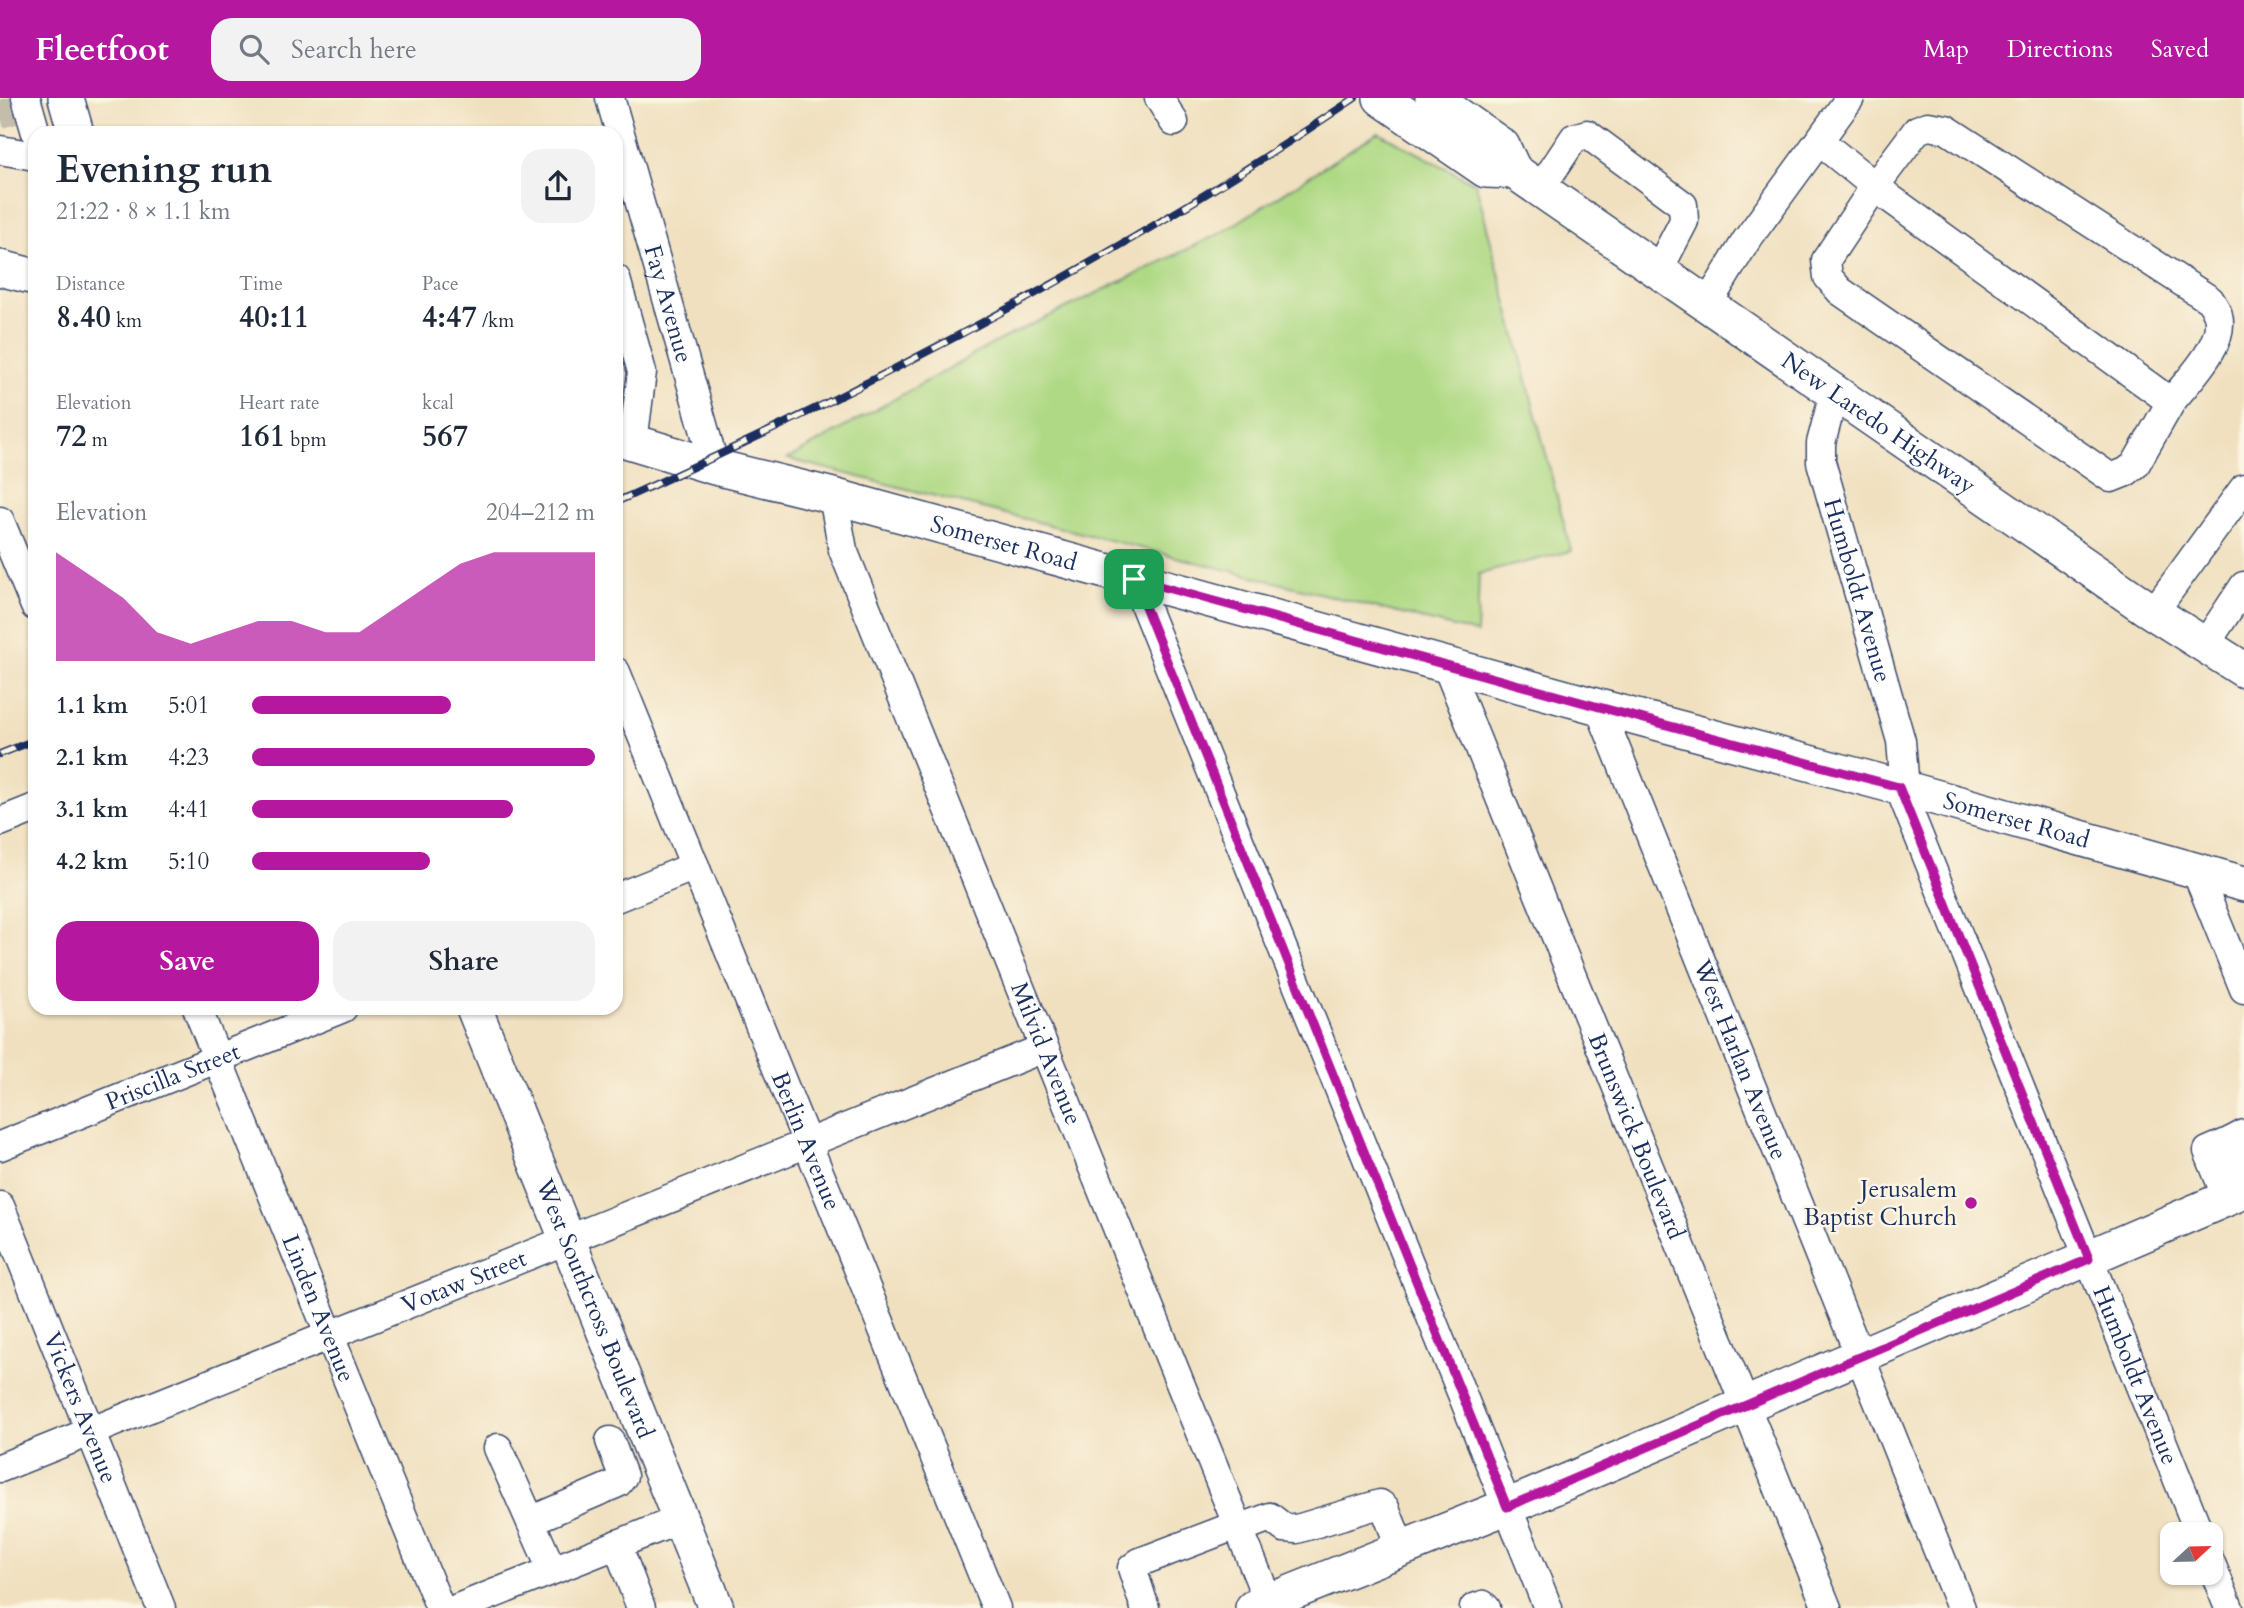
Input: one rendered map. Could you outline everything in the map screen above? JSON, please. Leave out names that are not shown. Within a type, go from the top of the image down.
[{"type":"main road","points":[[66,98],[74,126]]},
{"type":"main road","name":"New Laredo Highway","points":[[1381,98],[1486,170],[1527,180]]},
{"type":"main road","name":"New Laredo Highway","points":[[1433,98],[1502,146],[1527,180],[2153,613],[2244,670]]},
{"type":"main road","points":[[0,268],[28,275]]},
{"type":"main road","name":"Somerset Road","points":[[624,439],[715,467],[833,496],[2244,884]]},
{"type":"main road","name":"West Southcross Boulevard","points":[[477,1015],[716,1608]]},
{"type":"main road","points":[[1264,1606],[1507,1507],[2089,1259],[2238,1186]]},
{"type":"street","name":"Fay Avenue","points":[[610,98],[618,126]]},
{"type":"street","points":[[1159,98],[1174,122]]},
{"type":"street","points":[[1707,305],[1746,241],[1850,98]]},
{"type":"street","points":[[23,105],[28,126]]},
{"type":"street","points":[[1928,126],[1945,129],[2210,300],[2218,314],[2219,330],[2215,344],[2171,402],[2135,465],[2111,478],[1840,291],[1828,277],[1826,260],[1875,186],[1917,130],[1928,126]]},
{"type":"street","points":[[1527,180],[1574,138],[1587,134],[1683,205],[1684,221],[1658,271]]},
{"type":"street","points":[[1819,141],[1875,186],[2171,402]]},
{"type":"street","name":"Fay Avenue","points":[[623,144],[715,467]]},
{"type":"street","points":[[0,150],[6,153],[28,148]]},
{"type":"street","points":[[623,304],[642,372],[624,439]]},
{"type":"street","points":[[642,372],[684,358]]},
{"type":"street","name":"Humboldt Avenue","points":[[1834,394],[1821,443],[1821,462],[1902,741],[1902,788],[2195,1522]]},
{"type":"street","points":[[2153,613],[2244,488]]},
{"type":"street","name":"Milvid Avenue","points":[[833,496],[843,550],[1044,1048],[1230,1530],[1264,1606]]},
{"type":"street","points":[[0,521],[28,589]]},
{"type":"street","points":[[1134,579],[1548,1608]]},
{"type":"street","points":[[2205,645],[2244,586]]},
{"type":"street","name":"Brunswick Boulevard","points":[[1446,664],[1827,1608]]},
{"type":"street","name":"Berlin Avenue","points":[[623,689],[996,1608]]},
{"type":"street","name":"West Harlan Avenue","points":[[1599,707],[1961,1608]]},
{"type":"street","points":[[0,822],[28,811]]},
{"type":"street","points":[[623,895],[695,866]]},
{"type":"street","points":[[2196,871],[2244,989]]},
{"type":"street","name":"Linden Avenue","points":[[200,1015],[440,1608]]},
{"type":"street","name":"Priscilla Street","points":[[0,1146],[326,1015]]},
{"type":"street","name":"Votaw Street","points":[[0,1468],[1044,1048]]},
{"type":"street","points":[[2238,1138],[2208,1151],[2238,1186]]},
{"type":"street","name":"Vickers Avenue","points":[[0,1206],[161,1608]]},
{"type":"street","points":[[532,1521],[618,1483],[623,1476],[610,1441]]},
{"type":"street","points":[[498,1448],[552,1570]]},
{"type":"street","points":[[1145,1608],[1132,1568],[1140,1562],[1270,1517],[1284,1528],[1297,1530],[1380,1504],[1385,1508],[1402,1549]]},
{"type":"street","points":[[458,1608],[681,1519]]},
{"type":"street","points":[[617,1544],[641,1608]]},
{"type":"street","points":[[2220,1586],[2229,1608]]},
{"type":"street","points":[[1474,1608],[1483,1605],[1486,1608]]},
{"type":"green space","points":[[1378,132],[1476,184],[1571,551],[1479,574],[1477,633],[788,459],[1000,340],[1223,232]]},
{"type":"tunnel","points":[[0,114],[15,110]]},
{"type":"railway","points":[[623,499],[807,413],[995,316],[1177,212],[1355,98]]},
{"type":"railway","points":[[0,754],[28,743]]},
{"type":"place","name":"Jerusalem Baptist Church","points":[[1971,1203]]},
{"type":"route","points":[[1134,579],[1899,787],[2089,1259],[1507,1507],[1134,579]]}]
